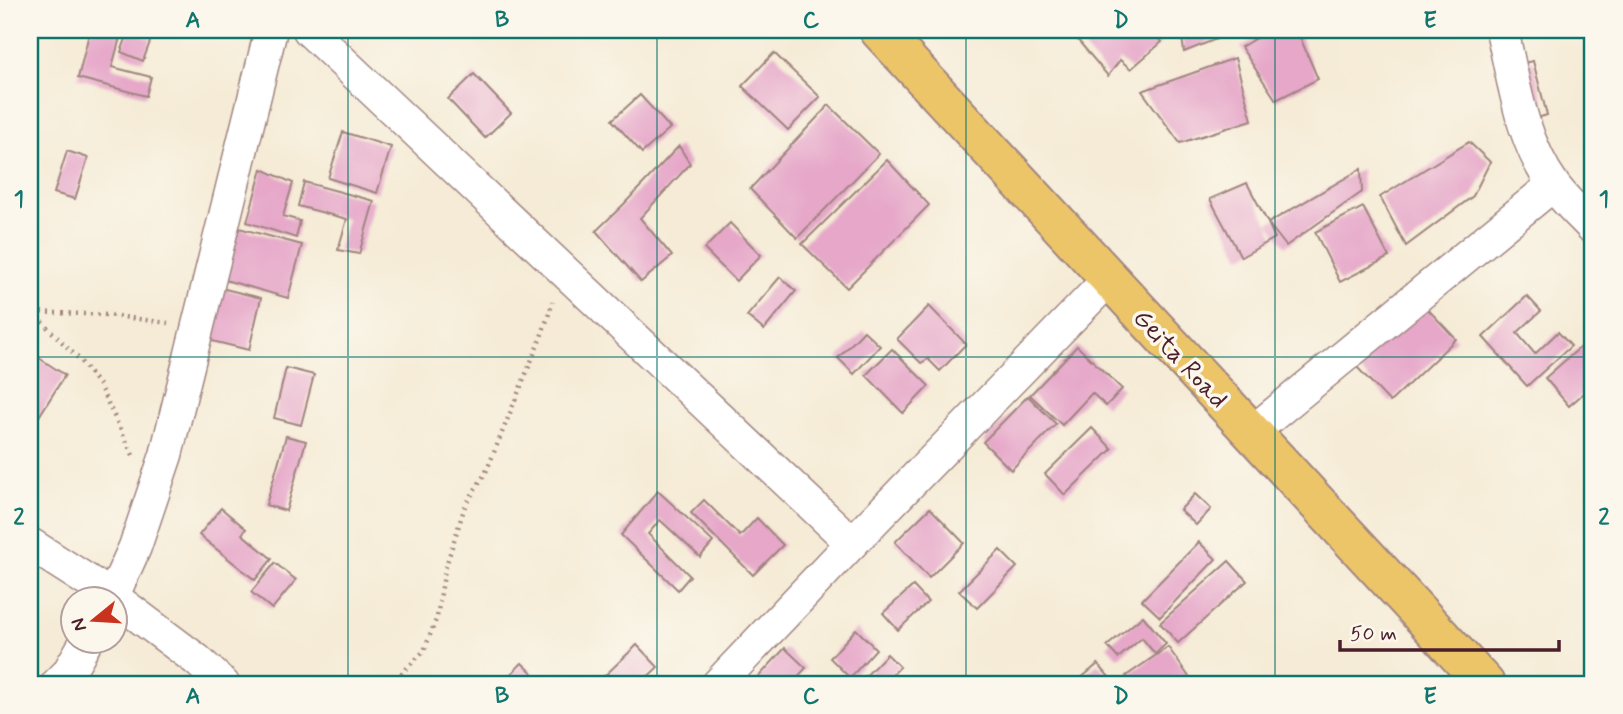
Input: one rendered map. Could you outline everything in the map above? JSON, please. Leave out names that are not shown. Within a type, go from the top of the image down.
[{"type":"highway","name":"Geita Road","points":[[879,30],[1485,684]]},
{"type":"street","points":[[118,584],[135,547],[166,455],[271,30]]},
{"type":"street","points":[[309,30],[852,543]]},
{"type":"street","points":[[1502,30],[1520,109],[1535,153],[1553,185],[1593,228]]},
{"type":"street","points":[[1251,432],[1553,185]]},
{"type":"street","points":[[718,684],[1109,279]]},
{"type":"street","points":[[30,544],[91,584]]},
{"type":"street","points":[[130,613],[200,672],[223,684]]},
{"type":"street","points":[[57,684],[68,673],[79,654]]},
{"type":"path","points":[[391,684],[424,650],[437,617],[445,569],[465,506],[486,472],[541,337],[563,271]]},
{"type":"path","points":[[31,312],[108,315],[197,327]]},
{"type":"path","points":[[31,312],[78,358],[99,385],[130,450],[155,487]]},
{"type":"building","points":[[90,30],[122,30],[112,67],[151,77],[146,96],[78,78]]},
{"type":"building","points":[[1152,30],[1162,42],[1131,69],[1120,60],[1108,76],[1071,32]]},
{"type":"building","points":[[1181,30],[1232,30],[1234,32],[1184,52]]},
{"type":"building","points":[[1269,30],[1297,30],[1318,79],[1276,100],[1241,47]]},
{"type":"building","points":[[129,31],[151,39],[143,61],[121,52]]},
{"type":"building","points":[[774,53],[820,97],[788,130],[742,86]]},
{"type":"building","points":[[1235,58],[1252,120],[1180,143],[1142,91]]},
{"type":"building","points":[[1533,61],[1547,115],[1534,119],[1519,64]]},
{"type":"building","points":[[474,74],[511,113],[485,138],[448,99]]},
{"type":"building","points":[[640,95],[670,128],[642,153],[612,120]]},
{"type":"building","points":[[829,105],[879,154],[797,238],[750,189]]},
{"type":"building","points":[[343,132],[391,147],[377,193],[328,178]]},
{"type":"building","points":[[1469,142],[1490,162],[1473,196],[1406,246],[1380,197]]},
{"type":"building","points":[[679,146],[690,164],[640,218],[672,256],[641,282],[596,231]]},
{"type":"building","points":[[67,151],[88,158],[75,199],[54,193]]},
{"type":"building","points":[[887,160],[929,205],[847,288],[802,244]]},
{"type":"building","points":[[262,169],[293,183],[283,216],[300,221],[296,238],[247,222]]},
{"type":"building","points":[[1361,169],[1362,192],[1286,246],[1268,223]]},
{"type":"building","points":[[304,182],[374,201],[359,254],[338,250],[347,219],[298,206]]},
{"type":"building","points":[[1247,183],[1275,238],[1241,257],[1210,199]]},
{"type":"building","points":[[1363,207],[1389,257],[1340,282],[1315,232]]},
{"type":"building","points":[[730,223],[761,255],[736,281],[704,249]]},
{"type":"building","points":[[239,228],[302,245],[288,298],[225,280]]},
{"type":"building","points":[[780,277],[796,291],[764,330],[747,316]]},
{"type":"building","points":[[221,288],[261,298],[249,350],[208,340]]},
{"type":"building","points":[[1527,296],[1541,311],[1517,333],[1535,354],[1558,332],[1571,346],[1527,386],[1483,337]]},
{"type":"building","points":[[1421,302],[1456,339],[1390,402],[1356,366]]},
{"type":"building","points":[[929,306],[966,344],[940,371],[928,359],[921,363],[897,339]]},
{"type":"building","points":[[864,331],[880,346],[854,374],[838,358]]},
{"type":"building","points":[[1593,336],[1593,385],[1569,406],[1545,378]]},
{"type":"building","points":[[1077,346],[1122,389],[1106,406],[1092,393],[1062,425],[1030,395]]},
{"type":"building","points":[[892,349],[929,386],[903,413],[866,375]]},
{"type":"building","points":[[39,358],[65,375],[38,418],[30,413],[30,373]]},
{"type":"building","points":[[286,368],[314,375],[301,425],[274,418]]},
{"type":"building","points":[[1028,396],[1056,424],[1011,470],[983,442]]},
{"type":"building","points":[[1092,428],[1112,449],[1065,495],[1045,474]]},
{"type":"building","points":[[286,436],[306,441],[286,511],[266,505]]},
{"type":"building","points":[[658,491],[713,542],[700,557],[660,520],[648,534],[690,576],[678,590],[621,535]]},
{"type":"building","points":[[1195,494],[1211,509],[1196,525],[1180,510]]},
{"type":"building","points":[[704,500],[740,536],[757,518],[783,545],[753,575],[691,513]]},
{"type":"building","points":[[221,508],[246,529],[242,534],[272,559],[255,580],[199,535]]},
{"type":"building","points":[[930,508],[964,543],[929,578],[895,542]]},
{"type":"building","points":[[1199,542],[1216,559],[1160,617],[1142,600]]},
{"type":"building","points":[[1000,550],[1017,567],[977,608],[959,591]]},
{"type":"building","points":[[1229,561],[1247,581],[1178,643],[1160,623]]},
{"type":"building","points":[[275,563],[296,580],[272,609],[251,592]]},
{"type":"building","points":[[913,586],[928,602],[898,630],[883,613]]},
{"type":"building","points":[[1143,616],[1166,644],[1155,654],[1142,638],[1118,658],[1107,646]]},
{"type":"building","points":[[856,629],[876,649],[850,678],[830,658]]},
{"type":"building","points":[[637,645],[658,667],[640,684],[596,684]]},
{"type":"building","points":[[1168,647],[1194,684],[1132,684],[1126,676]]},
{"type":"building","points":[[785,648],[806,668],[791,684],[752,684]]},
{"type":"building","points":[[887,654],[900,667],[883,684],[858,684]]},
{"type":"building","points":[[522,663],[544,684],[515,684],[508,677]]},
{"type":"building","points":[[1098,664],[1115,684],[1074,684]]}]
